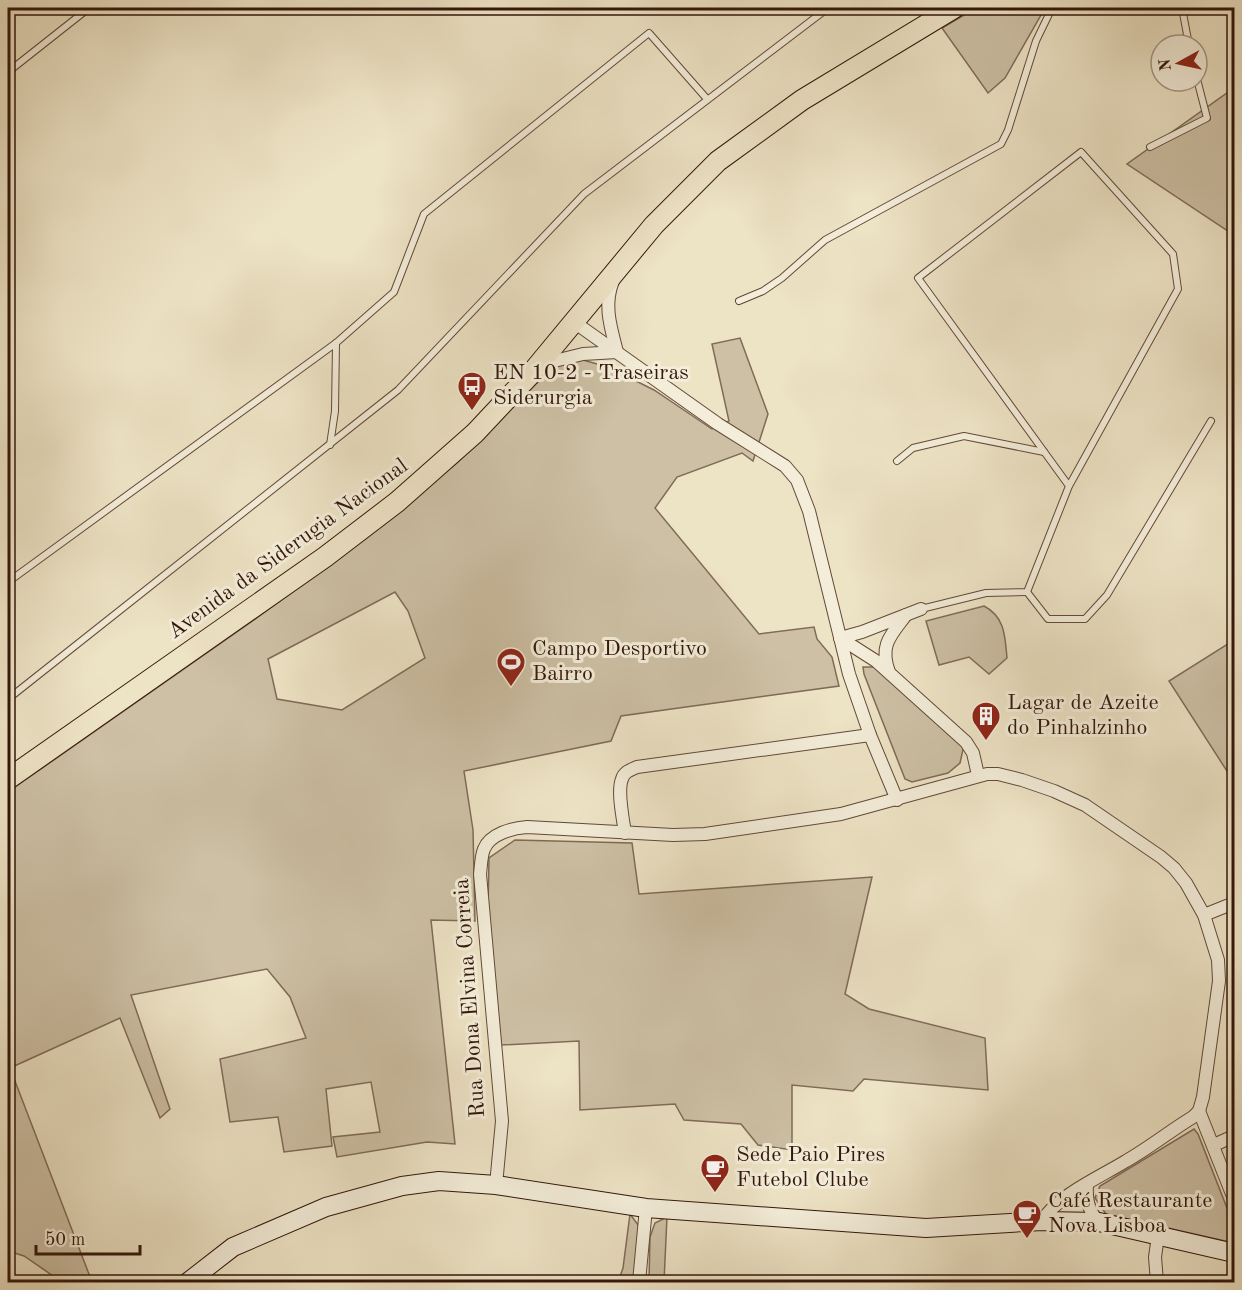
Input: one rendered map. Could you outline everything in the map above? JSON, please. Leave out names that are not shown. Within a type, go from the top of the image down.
[{"type":"main road","name":"Avenida da Siderugia Nacional","points":[[8,779],[325,557],[397,502],[476,433],[538,365],[654,225],[718,161],[802,99],[954,8]]},
{"type":"street","points":[[617,352],[608,310],[610,288],[618,269]]},
{"type":"street","points":[[574,322],[718,424],[785,466],[797,480],[809,511],[849,674],[870,735],[897,800]]},
{"type":"street","points":[[538,365],[583,354],[617,352]]},
{"type":"street","points":[[840,638],[921,609]]},
{"type":"street","points":[[889,672],[885,661],[885,647],[888,638],[906,615]]},
{"type":"street","points":[[840,638],[871,657],[966,742],[973,753],[978,776]]},
{"type":"street","points":[[849,674],[853,667],[871,657]]},
{"type":"street","points":[[625,833],[620,786],[622,778],[629,770],[637,767],[870,735]]},
{"type":"street","name":"Rua Dona Elvina Correia","points":[[496,1185],[502,1121],[480,874],[484,848],[495,837],[510,829],[527,827],[673,835],[705,834],[841,814],[978,776],[998,774],[1022,780],[1085,805],[1174,868],[1186,883],[1204,915],[1218,960],[1219,981],[1203,1097],[1199,1111]]},
{"type":"street","points":[[1204,915],[1234,903]]},
{"type":"street","points":[[1042,1221],[1053,1209],[1087,1184],[1127,1161],[1199,1111],[1234,1199]]},
{"type":"street","points":[[1214,1145],[1234,1136]]},
{"type":"street","points":[[188,1282],[233,1247],[326,1207],[402,1186],[439,1181],[496,1185],[646,1208],[926,1228],[1042,1221],[1099,1222],[1234,1253]]},
{"type":"street","points":[[1087,1184],[1088,1207],[1099,1222]]},
{"type":"street","points":[[639,1282],[646,1208]]},
{"type":"street","points":[[1157,1282],[1155,1257],[1158,1236]]},
{"type":"lane","points":[[8,72],[89,8]]},
{"type":"lane","points":[[8,699],[398,390],[584,194],[828,8]]},
{"type":"lane","points":[[739,301],[763,291],[782,278],[825,240],[1001,144],[1008,130],[1036,40],[1052,8]]},
{"type":"lane","points":[[1182,8],[1187,33]]},
{"type":"lane","points":[[8,582],[336,343],[394,292],[424,214],[650,33],[707,99]]},
{"type":"lane","points":[[1150,147],[1207,118],[1201,93]]},
{"type":"lane","points":[[1027,592],[1069,486],[1178,289],[1173,254],[1081,152],[918,278],[1069,486]]},
{"type":"lane","points":[[330,446],[334,411],[336,343]]},
{"type":"lane","points":[[1027,592],[1047,619],[1085,619],[1107,595],[1211,421]]},
{"type":"lane","points":[[897,461],[912,448],[964,436],[1045,452]]},
{"type":"lane","points":[[921,609],[986,593],[1027,592]]},
{"type":"shaded area","points":[[976,8],[1045,8],[1005,78],[988,93],[942,28]]},
{"type":"shaded area","points":[[1234,88],[1234,235],[1127,164]]},
{"type":"shaded area","points":[[740,338],[768,414],[753,461],[742,453],[677,477],[655,508],[759,634],[814,627],[817,639],[832,657],[839,686],[621,716],[611,741],[464,771],[473,830],[475,921],[431,920],[455,1144],[427,1142],[337,1157],[333,1137],[380,1132],[371,1082],[326,1089],[332,1146],[284,1152],[278,1117],[230,1122],[220,1059],[306,1038],[290,997],[267,969],[131,995],[170,1109],[160,1118],[120,1018],[10,1068],[92,1282],[59,1280],[24,1256],[8,1251],[8,792],[340,557],[458,462],[556,364],[583,360],[608,367],[654,390],[712,429],[729,421],[712,344]],"holes":[[[395,592],[408,611],[425,658],[342,710],[277,699],[268,659]]]},
{"type":"shaded area","points":[[984,606],[991,610],[1000,621],[1007,658],[989,674],[969,657],[939,665],[926,621]]},
{"type":"shaded area","points":[[1234,640],[1234,782],[1169,681]]},
{"type":"shaded area","points":[[863,667],[874,667],[964,745],[960,763],[948,773],[912,782],[905,779]]},
{"type":"shaded area","points":[[515,840],[632,843],[639,894],[872,877],[845,994],[869,1009],[985,1038],[988,1090],[864,1079],[853,1091],[792,1085],[792,1150],[758,1145],[741,1124],[684,1120],[675,1104],[580,1110],[579,1041],[501,1045],[488,910],[489,858]]},
{"type":"shaded area","points":[[1194,1129],[1234,1226],[1234,1243],[1106,1214],[1095,1198],[1100,1186]]},
{"type":"shaded area","points":[[630,1214],[641,1229],[634,1282],[618,1282],[623,1268]]},
{"type":"shaded area","points":[[667,1217],[664,1282],[649,1282],[650,1237],[655,1223]]},
{"type":"place","name":"EN 10-2 - Traseiras Siderurgia","points":[[472,412]]},
{"type":"place","name":"Campo Desportivo Bairro","points":[[511,688]]},
{"type":"place","name":"Lagar de Azeite do Pinhalzinho","points":[[986,742]]},
{"type":"place","name":"Sede Paio Pires Futebol Clube","points":[[715,1194]]},
{"type":"place","name":"Café Restaurante Nova Lisboa","points":[[1027,1240]]}]
